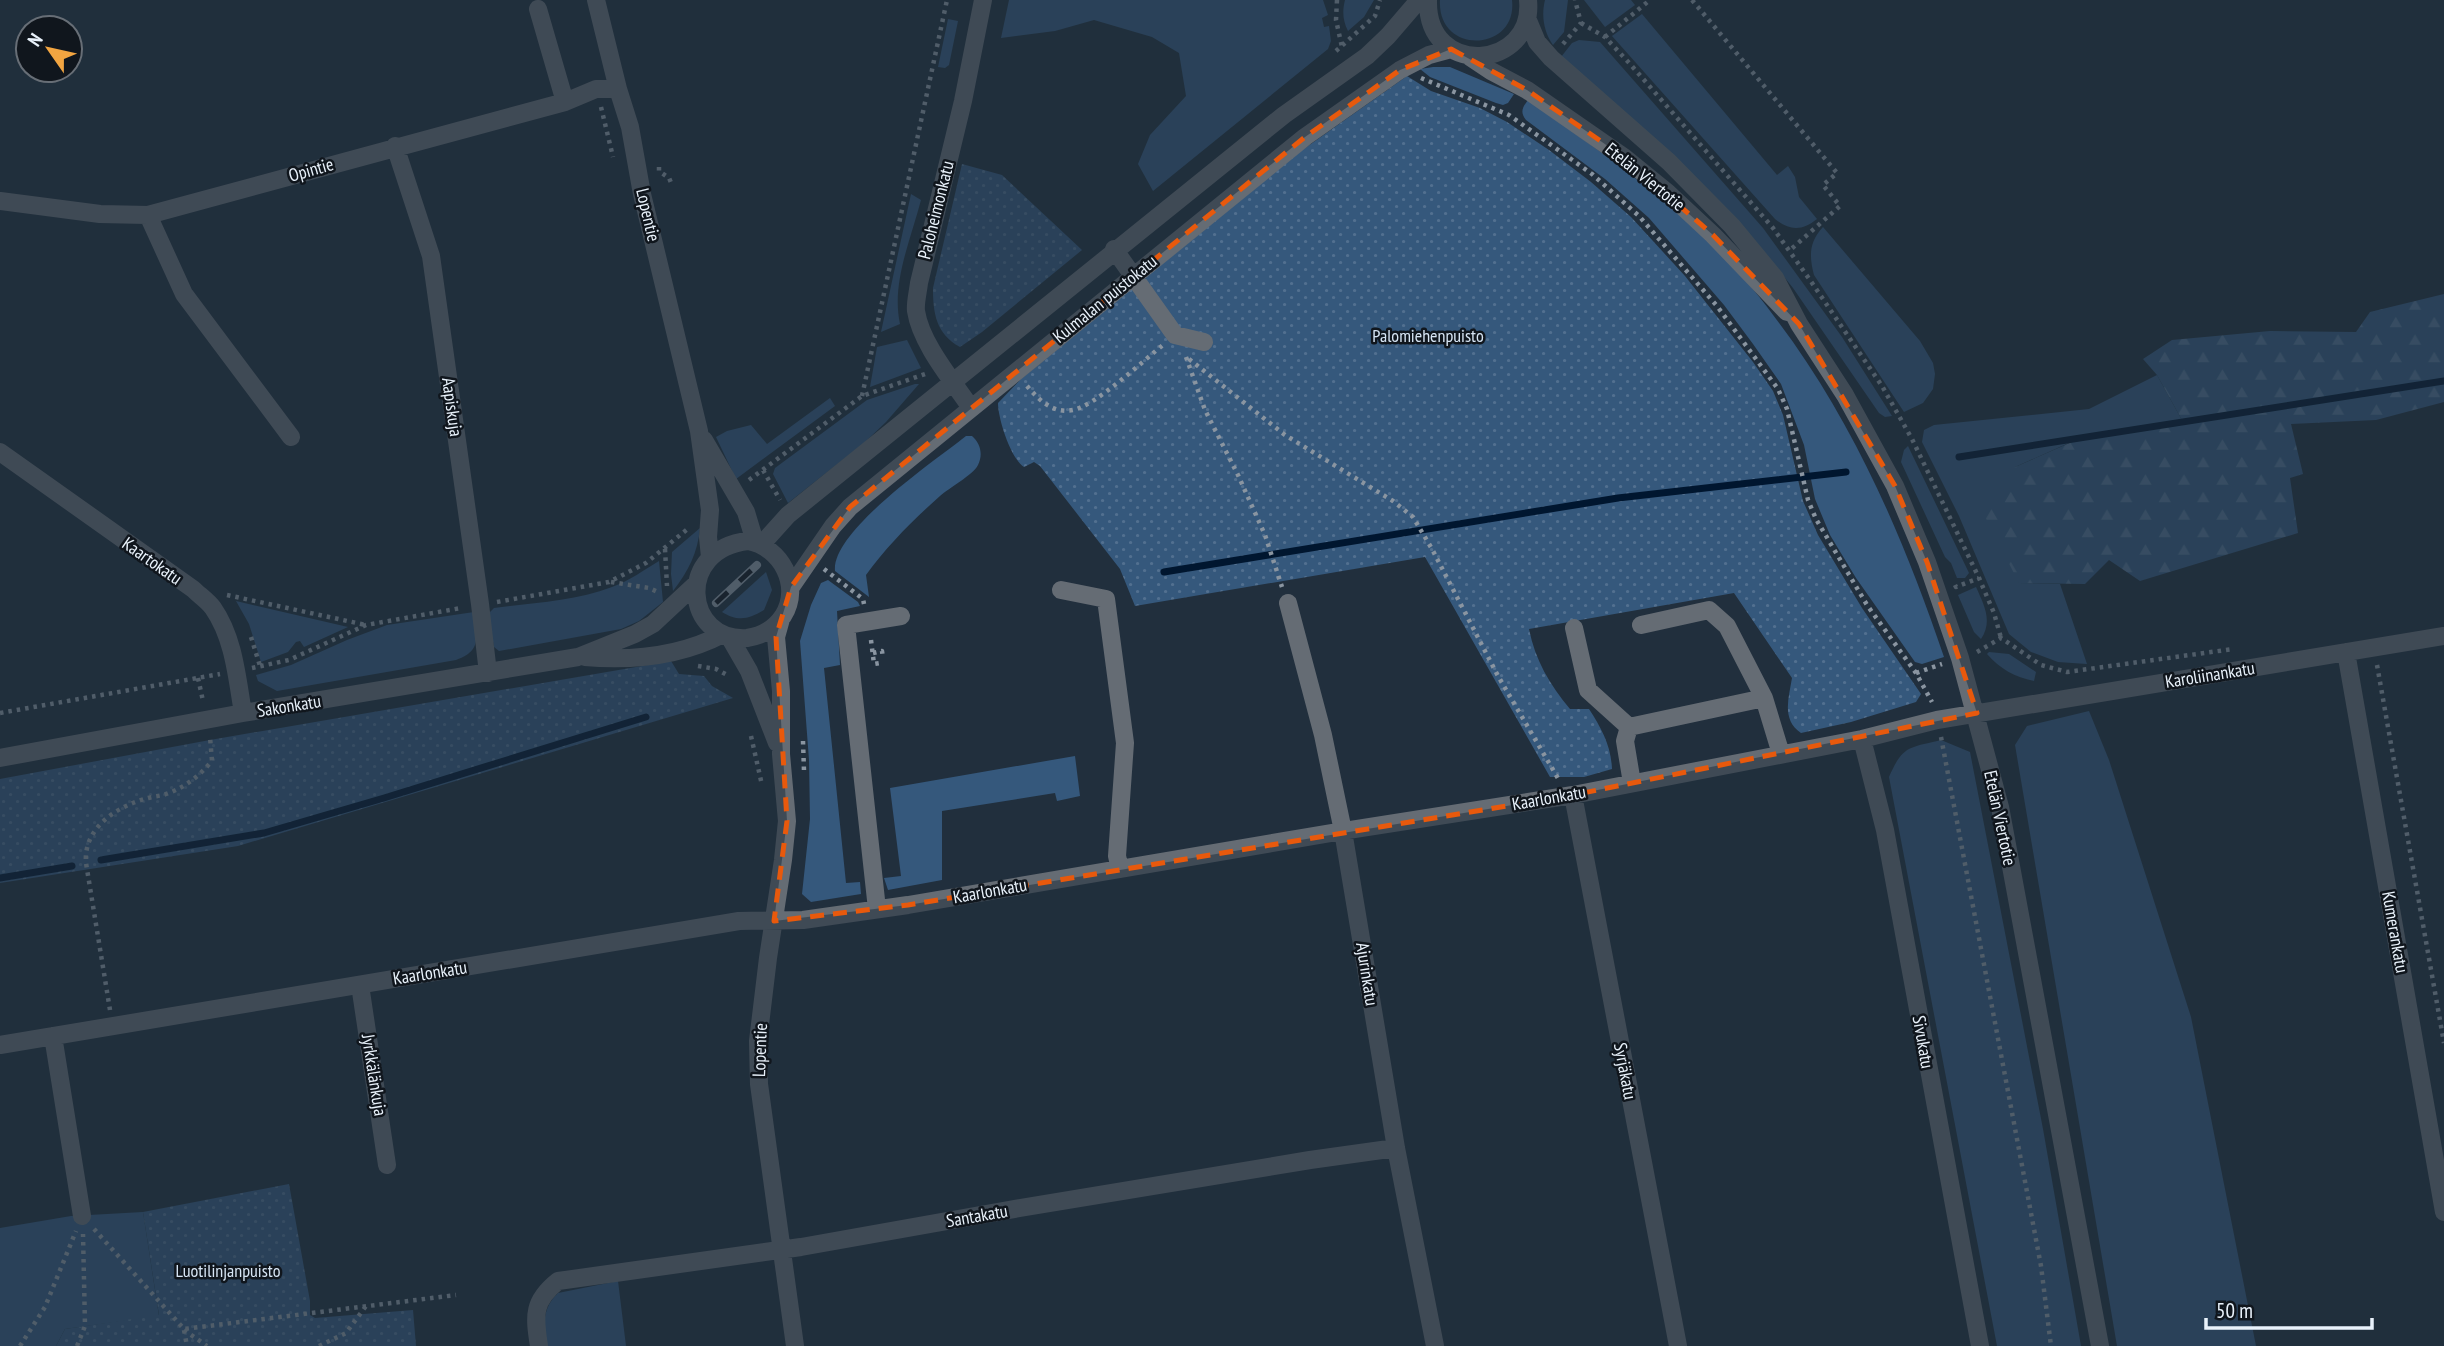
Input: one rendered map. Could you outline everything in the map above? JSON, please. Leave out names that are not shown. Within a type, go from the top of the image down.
[{"type":"street","name":"Lopentie","points":[[596,0],[618,89],[631,127],[642,194],[699,431],[710,510],[710,557]]},
{"type":"street","name":"Paloheimonkatu","points":[[971,408],[942,365],[925,335],[916,311],[919,284],[984,0]]},
{"type":"street","name":"Kulmalan puistokatu","points":[[758,544],[788,515],[1114,250],[1284,115],[1367,56],[1419,0]]},
{"type":"street","points":[[1428,0],[1435,32],[1451,49]]},
{"type":"street","points":[[538,9],[565,102]]},
{"type":"street","points":[[1470,57],[1488,56],[1502,51],[1521,32],[1527,9]]},
{"type":"street","name":"Etelän Viertotie","points":[[1527,9],[1536,42],[1669,162],[1732,226],[1775,278],[1799,324],[1840,386],[1895,486],[1927,562],[1961,657],[2000,807],[2100,1346]]},
{"type":"street","name":"Kulmalan puistokatu","points":[[791,587],[833,526],[850,507],[971,408],[1296,144],[1408,66],[1429,55],[1451,49]]},
{"type":"street","name":"Etelän Viertotie","points":[[1451,49],[1527,90],[1625,158],[1713,235],[1799,324]]},
{"type":"street","name":"Opintie","points":[[0,201],[100,214],[148,215],[565,102],[596,89],[618,89]]},
{"type":"street","name":"Aapiskuja","points":[[395,146],[431,256],[488,673]]},
{"type":"street","points":[[148,215],[184,294],[291,437]]},
{"type":"street","points":[[1114,250],[1175,335],[1204,342]]},
{"type":"street","name":"Lopentie","points":[[699,431],[746,512],[758,544]]},
{"type":"street","name":"Kaartokatu","points":[[0,452],[193,589],[212,606],[226,633],[243,713]]},
{"type":"street","points":[[739,542],[758,544],[778,558],[784,566],[791,587],[789,604],[776,625],[760,635],[726,636],[708,622],[702,613],[698,604],[697,583],[704,565],[719,550],[739,542]]},
{"type":"street","name":"Sakonkatu","points":[[0,758],[243,713],[578,657],[653,624],[697,583]]},
{"type":"street","points":[[1061,590],[1106,599],[1125,743],[1116,856],[1120,869]]},
{"type":"street","name":"Ajurinkatu","points":[[1288,603],[1343,831],[1396,1148],[1435,1346]]},
{"type":"street","points":[[1641,625],[1709,610],[1727,626],[1764,698],[1781,754]]},
{"type":"street","points":[[877,909],[846,625],[901,616]]},
{"type":"street","name":"Lopentie","points":[[781,619],[776,637],[787,821],[758,1041],[759,1084],[795,1346]]},
{"type":"street","points":[[1574,628],[1588,690],[1629,727]]},
{"type":"street","name":"Lopentie","points":[[726,636],[749,671],[782,754]]},
{"type":"street","name":"Sakonkatu","points":[[578,657],[620,660],[700,646],[726,636]]},
{"type":"street","name":"Karoliinankatu","points":[[1977,713],[2444,636]]},
{"type":"street","name":"Kumerankatu","points":[[2346,652],[2444,1212]]},
{"type":"street","points":[[1629,727],[1764,698]]},
{"type":"street","name":"Kaarlonkatu","points":[[0,1045],[738,921],[803,920],[1120,869],[1567,789],[1632,783],[1862,739],[1977,713]]},
{"type":"street","points":[[1629,727],[1625,741],[1632,783]]},
{"type":"street","name":"Sivukatu","points":[[1862,739],[1885,830],[1980,1346]]},
{"type":"street","name":"Syrjäkatu","points":[[1567,789],[1678,1346]]},
{"type":"street","name":"Jyrkkälänkuja","points":[[360,985],[387,1165]]},
{"type":"street","points":[[53,1037],[82,1216]]},
{"type":"street","name":"Santakatu","points":[[539,1346],[537,1308],[544,1292],[558,1280],[781,1250],[1140,1188],[1396,1148]]},
{"type":"path","points":[[862,396],[947,0]]},
{"type":"path","points":[[1337,0],[1336,20],[1342,47]]},
{"type":"path","points":[[1331,55],[1375,16],[1380,0]]},
{"type":"path","points":[[1605,37],[1650,0]]},
{"type":"path","points":[[1692,0],[1837,173],[1823,185],[1840,206],[1789,251]]},
{"type":"path","points":[[1375,16],[1388,36]]},
{"type":"path","points":[[1581,23],[1605,37],[1749,200],[1789,251],[1882,386],[1912,439],[1979,578],[2001,638],[2041,665],[2067,672],[2245,647]]},
{"type":"path","points":[[1408,66],[1414,74],[1427,82],[1509,114],[1592,174],[1639,216],[1717,306],[1778,389],[1787,410],[1808,500],[1829,542],[1867,604],[1916,673],[1933,703],[2041,1266],[2051,1346]]},
{"type":"path","points":[[1021,379],[1045,404],[1058,409],[1074,410],[1090,403],[1175,335],[1186,356],[1205,410],[1265,535],[1277,571]]},
{"type":"path","points":[[1186,356],[1285,435],[1393,501],[1413,517],[1498,676],[1567,789]]},
{"type":"path","points":[[734,491],[862,396],[922,376],[942,365]]},
{"type":"path","points":[[0,713],[289,660],[366,625],[609,582],[646,563],[696,523]]},
{"type":"path","points":[[1952,577],[1956,587],[1979,578]]},
{"type":"path","points":[[609,582],[649,588],[668,596]]},
{"type":"path","points":[[227,596],[366,625]]},
{"type":"path","points":[[1916,673],[1985,649],[2001,638]]},
{"type":"path","points":[[2374,648],[2444,1043]]},
{"type":"path","points":[[873,653],[882,651],[883,658]]},
{"type":"path","points":[[111,1026],[86,863],[85,854],[89,840],[95,829],[123,807],[146,798],[167,794],[199,776],[212,761],[212,748]]},
{"type":"path","points":[[82,1216],[184,1329],[207,1346]]},
{"type":"path","points":[[20,1346],[45,1307],[82,1216]]},
{"type":"path","points":[[77,1346],[85,1326],[82,1216]]},
{"type":"path","points":[[184,1329],[456,1295]]},
{"type":"path","points":[[319,1346],[346,1333],[366,1306]]},
{"type":"path","points":[[184,1329],[187,1346]]},
{"type":"highlighted area","points":[[1451,49],[1527,90],[1625,158],[1713,235],[1799,324],[1895,486],[1927,562],[1977,713],[1573,795],[908,905],[774,921],[787,821],[776,637],[791,587],[850,507],[1305,137],[1400,70]]},
{"type":"green space","points":[[1009,0],[1323,0],[1328,15],[1322,18],[1324,27],[1329,26],[1331,41],[1328,49],[1153,191],[1138,164],[1150,135],[1186,96],[1179,53],[1152,37],[1094,20],[1055,31],[1001,38]]},
{"type":"green space","points":[[1345,0],[1374,0],[1364,17],[1348,31],[1344,16]]},
{"type":"green space","points":[[1440,0],[1512,0],[1511,17],[1503,30],[1491,38],[1463,38],[1451,31],[1442,18]]},
{"type":"green space","points":[[1545,0],[1568,0],[1564,32],[1553,45],[1544,24]]},
{"type":"green space","points":[[1584,0],[1631,0],[1635,5],[1605,27]]},
{"type":"green space","points":[[1642,14],[1777,175],[1788,166],[1795,177],[1799,197],[1817,219],[1806,226],[1796,228],[1786,226],[1775,219],[1612,36]]},
{"type":"green space","points":[[948,19],[958,21],[949,65],[945,68],[938,67]]},
{"type":"green space","points":[[1579,40],[1600,42],[1763,228],[1842,337],[1892,416],[1885,417],[1879,413],[1793,288],[1753,238],[1561,57],[1572,43]]},
{"type":"green space","points":[[1450,67],[1514,94],[1508,103],[1496,103],[1430,77],[1420,69]]},
{"type":"green space","name":"Palomiehenpuisto","points":[[1407,76],[1431,91],[1480,108],[1507,122],[1549,150],[1631,217],[1685,276],[1773,391],[1783,415],[1803,501],[1818,535],[1862,608],[1921,694],[1916,702],[1851,722],[1801,733],[1791,722],[1789,715],[1788,700],[1792,678],[1734,593],[1529,629],[1539,662],[1556,691],[1570,709],[1589,709],[1610,753],[1612,769],[1584,777],[1550,777],[1425,557],[1135,606],[1120,569],[1040,466],[1034,462],[1024,467],[1014,456],[1003,428],[998,403],[1021,379],[1301,151]]},
{"type":"green space","points":[[1528,100],[1671,207],[1747,281],[1775,317],[1817,379],[1861,455],[1914,574],[1944,657],[1922,664],[1915,662],[1856,578],[1830,535],[1815,499],[1804,445],[1781,384],[1724,305],[1649,218],[1605,179],[1526,120],[1522,110]]},
{"type":"green space","points":[[962,164],[1002,175],[1082,250],[960,347],[946,336],[937,322],[933,288]]},
{"type":"green space","points":[[911,194],[921,200],[900,277],[900,324],[881,332]]},
{"type":"green space","points":[[1823,227],[1920,341],[1933,363],[1933,389],[1923,403],[1904,412],[1814,275],[1811,250]]},
{"type":"green space","points":[[2444,294],[2444,402],[2376,420],[2291,424],[2303,474],[2290,478],[2298,533],[2140,581],[2109,560],[2085,584],[2019,583],[1981,509],[2015,467],[2081,438],[2183,422],[2157,375],[2143,359],[2172,340],[2270,331],[2356,332],[2370,312]]},
{"type":"green space","points":[[907,340],[921,368],[870,387],[877,347]]},
{"type":"green space","points":[[2157,375],[2183,422],[2080,438],[2015,467],[2019,583],[2060,584],[2087,664],[2058,662],[2031,652],[2009,634],[1959,516],[1922,442],[1924,430],[1934,425],[2089,409]]},
{"type":"green space","points":[[919,384],[864,443],[788,503],[773,474],[775,468],[867,400]]},
{"type":"green space","points":[[830,398],[835,406],[736,479],[716,437],[727,431],[751,425],[767,444]]},
{"type":"green space","points":[[966,436],[972,436],[979,446],[978,465],[930,505],[883,554],[866,575],[869,597],[835,571],[838,555],[867,517],[910,479]]},
{"type":"green space","points":[[1908,446],[1969,573],[1965,578],[1957,578],[1951,563],[1945,557],[1901,462]]},
{"type":"green space","points":[[700,528],[691,561],[673,591],[672,552]]},
{"type":"green space","points":[[659,561],[663,602],[639,621],[621,629],[499,651],[494,647],[488,614],[494,608],[554,601],[598,592],[624,582]]},
{"type":"green space","points":[[766,572],[772,590],[764,610],[743,618],[722,612]]},
{"type":"green space","points":[[828,580],[860,606],[837,611],[840,665],[824,668],[846,883],[860,882],[861,894],[811,902],[802,894],[810,819],[809,760],[800,641],[821,583]]},
{"type":"green space","points":[[1976,587],[1987,619],[1981,639],[1974,632],[1958,595]]},
{"type":"green space","points":[[236,601],[348,627],[304,647],[300,641],[296,642],[288,652],[261,662],[249,624]]},
{"type":"green space","points":[[474,612],[476,642],[470,652],[456,660],[277,691],[258,681],[256,675],[291,665],[387,625]]},
{"type":"green space","points":[[1987,654],[2009,654],[2036,672],[2034,681],[2014,675],[2003,668]]},
{"type":"green space","points":[[671,661],[679,674],[704,676],[712,686],[733,698],[238,846],[0,883],[0,779]]},
{"type":"green space","points":[[2089,711],[2109,760],[2191,1017],[2256,1346],[2117,1346],[2015,745],[2027,726]]},
{"type":"green space","points":[[1941,740],[1970,752],[2043,1129],[2081,1346],[1997,1346],[1889,777],[1903,753]]},
{"type":"green space","points":[[1075,756],[1080,796],[1057,801],[1055,793],[942,811],[942,880],[888,890],[884,878],[901,876],[890,788]]},
{"type":"green space","name":"Luotilinjanpuisto","points":[[289,1184],[310,1301],[310,1315],[315,1318],[413,1310],[416,1346],[56,1346],[65,1329],[159,1315],[143,1212]]},
{"type":"green space","points":[[143,1212],[159,1316],[65,1329],[56,1346],[0,1346],[0,1228],[71,1216]]},
{"type":"green space","points":[[618,1281],[626,1346],[547,1346],[546,1311],[558,1293]]},
{"type":"waterway","points":[[1959,457],[2444,381]]},
{"type":"waterway","points":[[1164,572],[1618,498],[1846,472]]},
{"type":"waterway","points":[[101,860],[264,833],[646,717]]},
{"type":"waterway","points":[[0,878],[72,866]]},
{"type":"railway","points":[[716,603],[757,565]]}]
